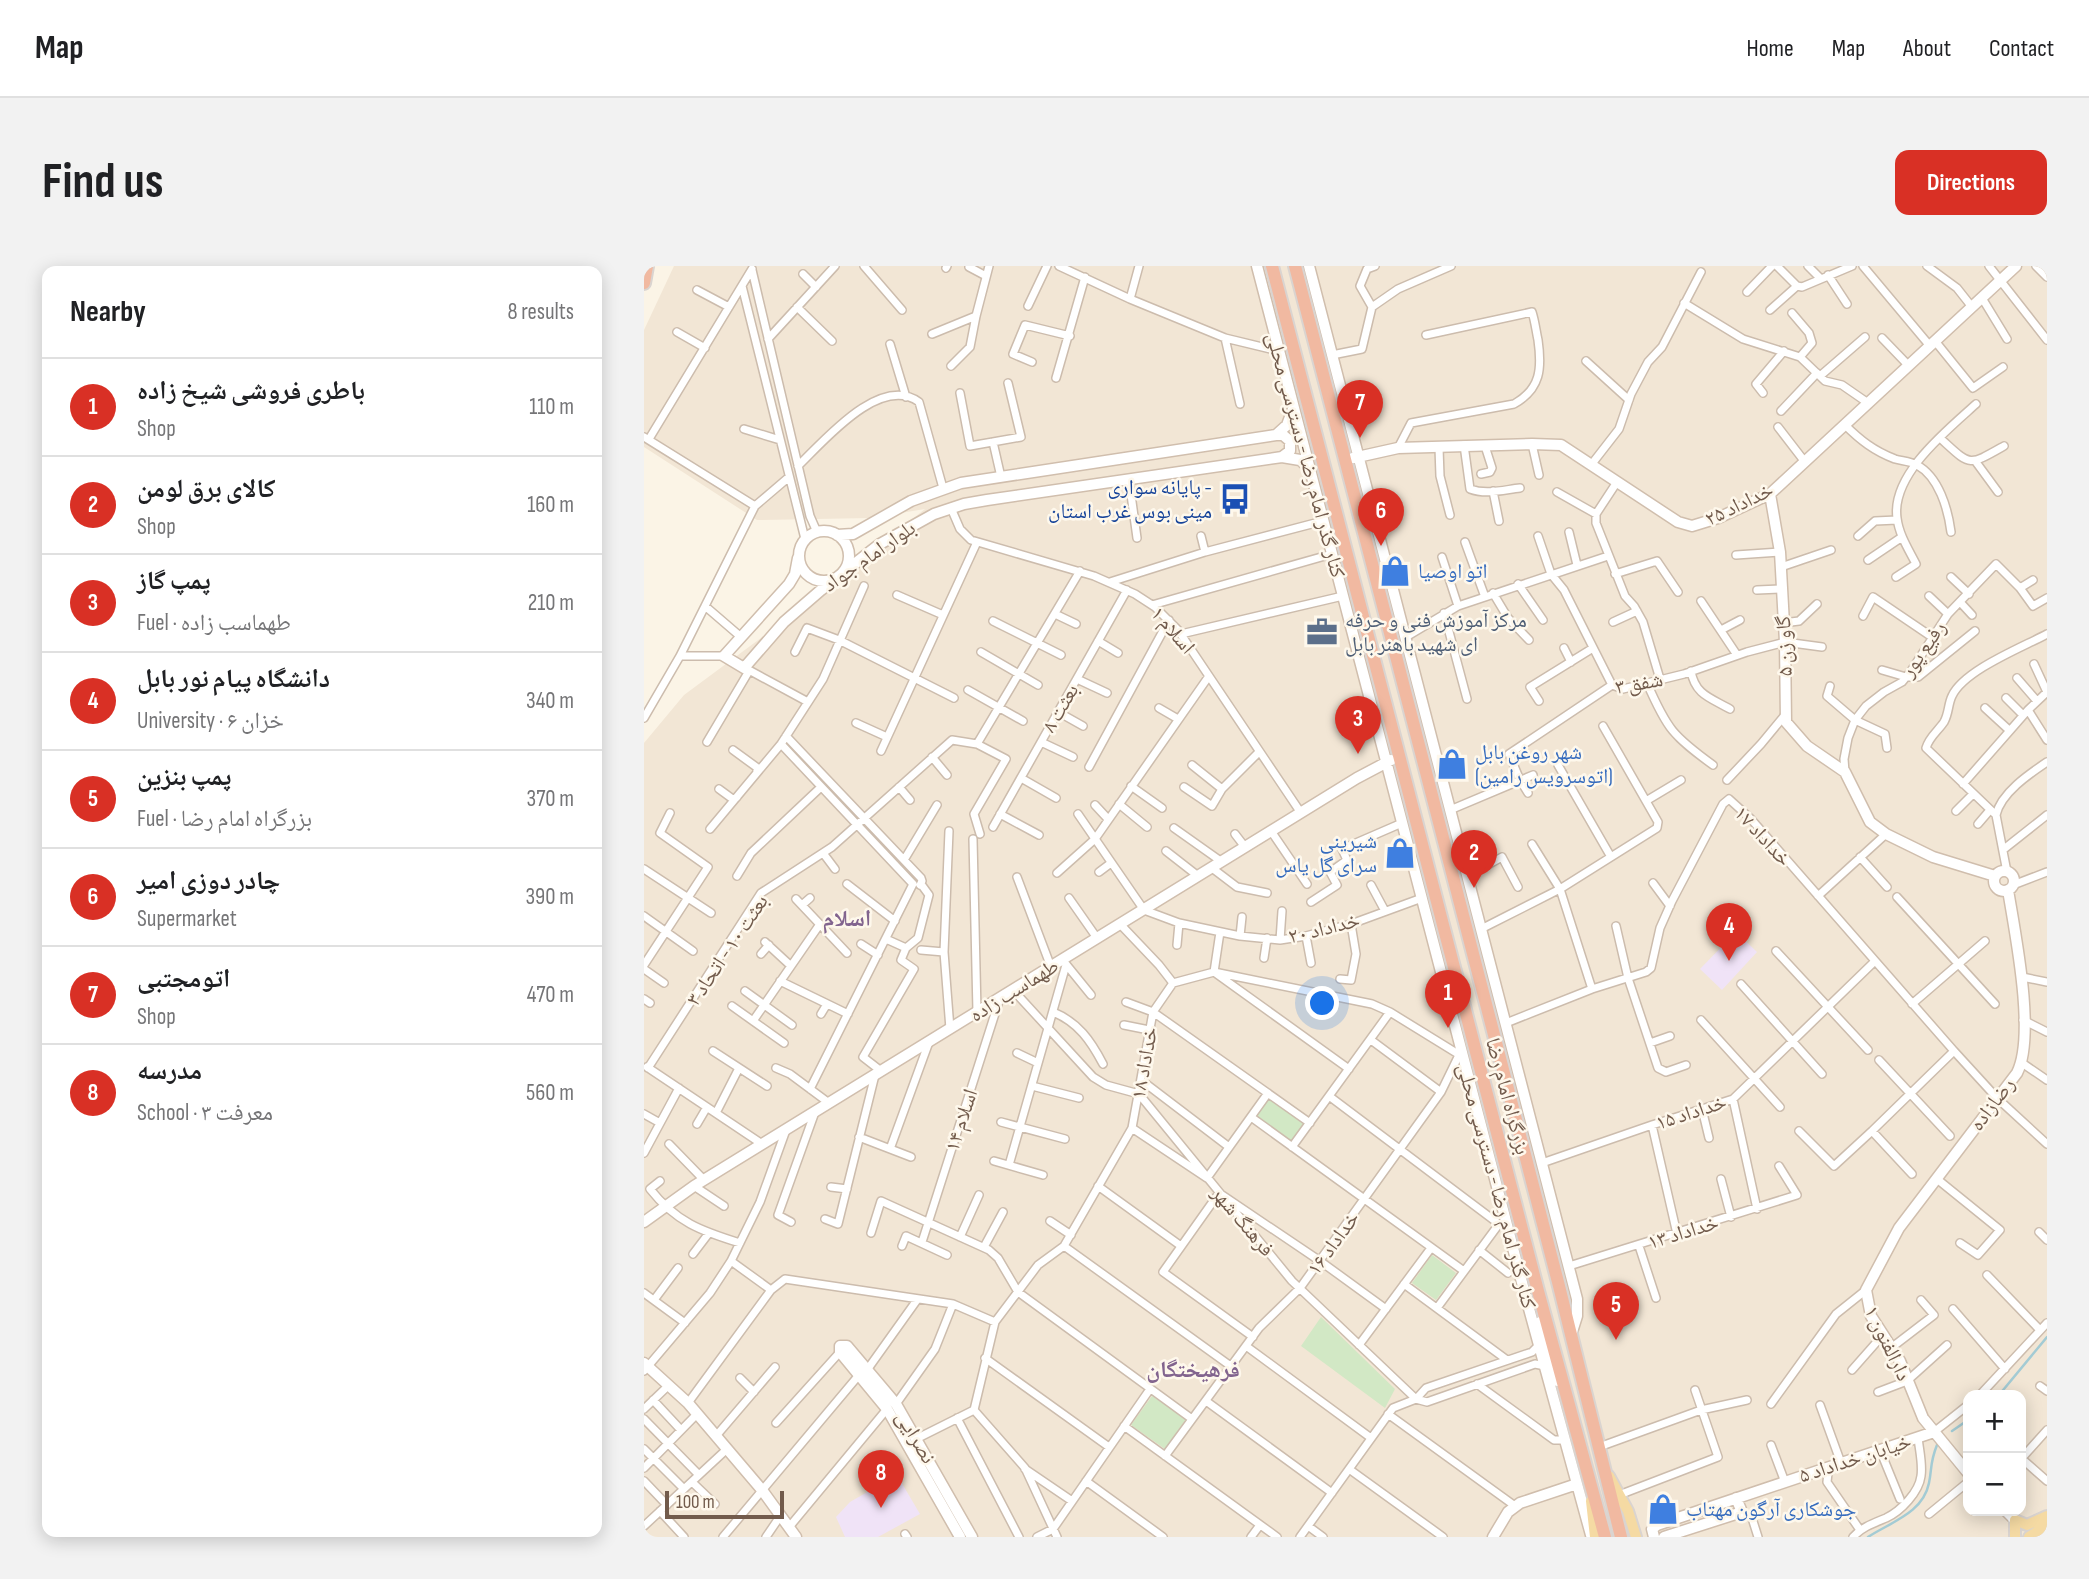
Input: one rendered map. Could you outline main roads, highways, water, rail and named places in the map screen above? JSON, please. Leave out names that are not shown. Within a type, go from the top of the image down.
[{"type":"highway","points":[[644,283],[647,266]]},
{"type":"highway","name":"بزرگراه امام رضا","points":[[1272,266],[1587,1470],[1599,1535]]},
{"type":"highway","name":"بزرگراه امام رضا","points":[[1295,267],[1620,1531]]},
{"type":"main road","points":[[1310,266],[1569,1266],[1578,1304],[1571,1336]]},
{"type":"main road","name":"خداداد ۲۵","points":[[1345,460],[1398,448],[1561,445],[1678,522],[1692,526],[1718,519],[1770,494],[2016,266]]},
{"type":"main road","points":[[1295,267],[1319,302]]},
{"type":"main road","name":"کنار گذر امام رضا - دسترسی محلی","points":[[1258,268],[1522,1283],[1577,1484],[1599,1535]]},
{"type":"main road","points":[[1276,435],[1289,421],[1293,405]]},
{"type":"main road","points":[[1276,435],[1286,437],[1291,444],[1290,451],[1282,457]]},
{"type":"main road","name":"بلوار امام جواد","points":[[837,535],[853,534],[911,500],[943,488],[1276,435]]},
{"type":"main road","points":[[1282,457],[1300,460],[1310,469]]},
{"type":"main road","name":"بلوار امام جواد","points":[[798,558],[795,574],[789,584],[724,656],[747,669],[784,622],[840,575],[880,544],[919,521],[951,508],[1282,457]]},
{"type":"main road","points":[[943,488],[951,508]]},
{"type":"main road","name":"گاو زن ۵","points":[[1770,494],[1780,552],[1786,722],[1807,746],[1845,772],[1870,822],[1886,834],[1933,857],[1995,876]]},
{"type":"main road","points":[[829,531],[837,535],[849,552],[847,565],[840,575],[825,581],[812,579],[803,570],[798,558],[799,549],[805,539],[817,532],[829,531]]},
{"type":"main road","points":[[1383,605],[1387,563]]},
{"type":"main road","points":[[1349,620],[1373,652]]},
{"type":"main road","name":"طهماسب زاده","points":[[644,1222],[694,1186],[1051,967],[1065,962],[1097,938],[1271,831],[1386,762],[1400,758]]},
{"type":"main road","points":[[2000,872],[2007,872],[2013,877],[2010,887],[1997,887],[1995,876],[2000,872]]},
{"type":"main road","name":"رضازاده","points":[[1866,1290],[1899,1228],[2022,1063],[2022,977],[2010,887]]},
{"type":"main road","points":[[1433,942],[1438,904]]},
{"type":"main road","points":[[1483,993],[1497,989]]},
{"type":"main road","points":[[1501,1062],[1526,1102]]},
{"type":"main road","points":[[1522,1283],[1535,1306],[1553,1369],[1570,1409]]},
{"type":"main road","name":"دارالفنون ۱","points":[[1866,1290],[1871,1316],[1900,1361],[1923,1418],[1963,1467]]},
{"type":"main road","name":"نصرایی","points":[[844,1349],[918,1438],[972,1537]]},
{"type":"main road","points":[[645,1367],[688,1403],[762,1490],[796,1537]]},
{"type":"main road","points":[[892,1406],[960,1537]]},
{"type":"main road","name":"خیابان خداداد ۵","points":[[1632,1523],[1641,1530],[1934,1432]]},
{"type":"main road","points":[[1604,1467],[1632,1523],[1636,1537]]},
{"type":"main road","points":[[1493,1537],[1505,1516],[1515,1506],[1525,1500],[1577,1484]]},
{"type":"main road","points":[[1664,1537],[1742,1511],[1736,1498]]},
{"type":"main road","points":[[2011,1516],[2027,1525],[2047,1516]]},
{"type":"main road","points":[[2015,1520],[2015,1537]]},
{"type":"main road","points":[[1654,1537],[1652,1529],[1657,1525]]},
{"type":"main road","points":[[2030,1537],[2047,1525]]},
{"type":"waterway","points":[[2003,1390],[2047,1337]]},
{"type":"waterway","points":[[1952,1431],[1963,1423]]},
{"type":"waterway","points":[[1868,1537],[1905,1516],[1920,1502],[1929,1483],[1937,1445]]},
{"type":"place","name":"اتومجتبی","points":[[1360,438]]},
{"type":"place","name":"پایانه سواری - مینی بوس غرب استان","points":[[1235,499]]},
{"type":"place","name":"چادر دوزی امیر","points":[[1381,546]]},
{"type":"place","name":"اتو اوصیا","points":[[1395,571]]},
{"type":"place","name":"مرکز آموزش فنی و حرفه ای شهید باهنر بابل","points":[[1322,632]]},
{"type":"place","name":"پمپ گاز","points":[[1358,754]]},
{"type":"place","name":"شهر روغن بابل (اتوسرویس رامین)","points":[[1452,764]]},
{"type":"place","name":"شیرینی سرای گل یاس","points":[[1400,853]]},
{"type":"place","name":"کالای برق لومن","points":[[1474,888]]},
{"type":"place","name":"دانشگاه پیام نور بابل","points":[[1729,961]]},
{"type":"place","name":"باطری فروشی شیخ زاده","points":[[1448,1028]]},
{"type":"place","name":"پمپ بنزین","points":[[1616,1340]]},
{"type":"place","name":"مدرسه","points":[[881,1508]]},
{"type":"place","name":"جوشکاری آرگون مهتاب","points":[[1663,1509]]},
{"type":"district","name":"اسلام","points":[[847,918]]},
{"type":"district","name":"فرهیختگان","points":[[1193,1369]]}]
